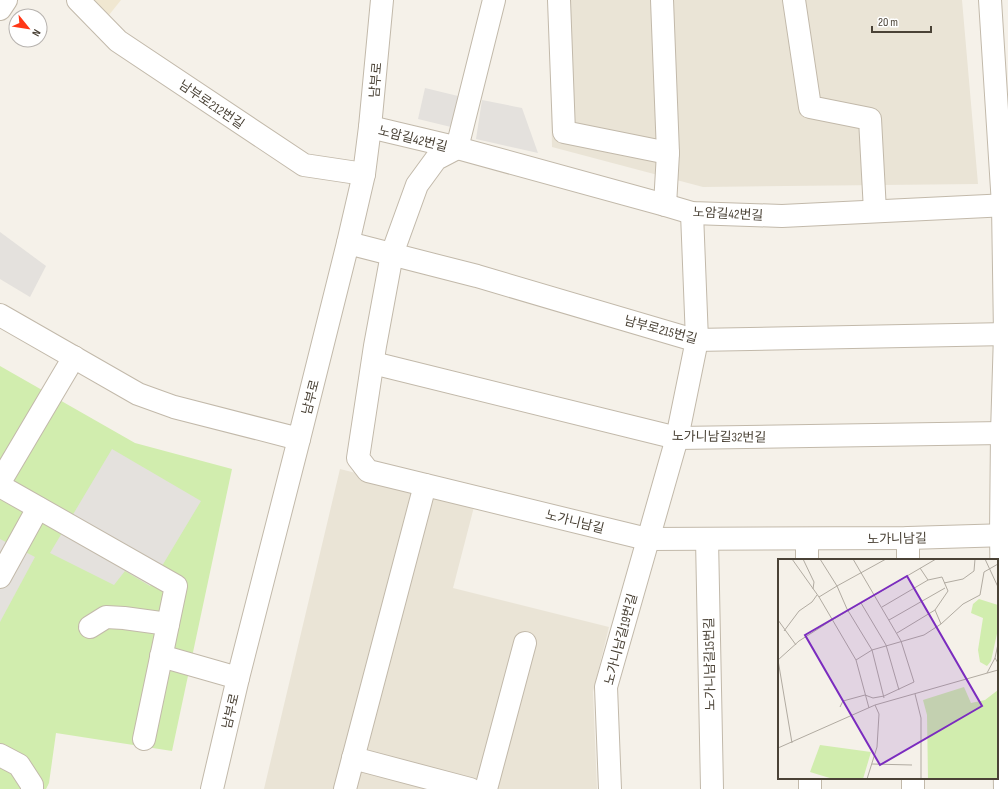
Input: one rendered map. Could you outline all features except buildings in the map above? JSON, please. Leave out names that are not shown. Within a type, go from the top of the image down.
[{"type":"street","points":[[0,9],[6,0]]},
{"type":"street","name":"남부로212번길","points":[[78,0],[118,41],[304,165],[364,174]]},
{"type":"street","name":"남부로","points":[[212,789],[238,678],[348,243],[364,174],[382,0]]},
{"type":"street","points":[[457,148],[494,0]]},
{"type":"street","points":[[559,0],[564,132],[668,153]]},
{"type":"street","points":[[662,0],[668,153],[665,205]]},
{"type":"street","points":[[794,0],[810,107],[870,119],[875,211]]},
{"type":"street","points":[[990,0],[1005,205],[1007,334],[1002,433],[1005,535],[1005,789]]},
{"type":"street","name":"노암길42번길","points":[[370,127],[457,148],[692,213],[782,216],[1005,205]]},
{"type":"street","name":"노암길42번길","points":[[392,254],[417,185],[436,159],[457,148]]},
{"type":"street","name":"노가니남길19번길","points":[[610,789],[606,687],[676,438],[697,340],[692,213]]},
{"type":"street","name":"남부로215번길","points":[[348,243],[477,276],[694,340],[1007,334]]},
{"type":"street","name":"노가니남길","points":[[392,254],[358,458],[368,471],[647,539],[908,538],[1005,535]]},
{"type":"street","points":[[0,315],[138,394],[174,407],[299,439]]},
{"type":"street","points":[[0,482],[74,357]]},
{"type":"street","name":"노가니남길32번길","points":[[373,363],[676,438],[1002,433]]},
{"type":"street","points":[[345,789],[425,485]]},
{"type":"street","points":[[0,486],[176,586],[144,739]]},
{"type":"street","points":[[0,577],[38,508]]},
{"type":"street","points":[[908,538],[908,559]]},
{"type":"street","name":"노가니남길15번길","points":[[707,539],[712,789]]},
{"type":"street","points":[[807,539],[808,559]]},
{"type":"street","points":[[90,627],[106,617],[168,624]]},
{"type":"street","points":[[486,789],[525,643]]},
{"type":"street","points":[[161,656],[238,678]]},
{"type":"street","points":[[0,755],[18,765],[32,785],[32,789]]},
{"type":"street","points":[[353,758],[441,785],[470,789]]},
{"type":"shaded area","points":[[94,0],[121,0],[109,15]]},
{"type":"shaded area","points":[[549,0],[962,0],[978,184],[703,187],[552,147]]},
{"type":"shaded area","points":[[425,88],[458,96],[451,127],[418,119]]},
{"type":"shaded area","points":[[482,100],[522,108],[538,153],[476,139]]},
{"type":"shaded area","points":[[0,232],[46,266],[30,297],[0,279]]},
{"type":"shaded area","points":[[112,449],[201,501],[150,586],[125,571],[114,585],[50,553]]},
{"type":"shaded area","points":[[340,469],[475,503],[453,588],[609,627],[593,692],[597,789],[264,789]]},
{"type":"shaded area","points":[[0,539],[35,557],[0,622]]},
{"type":"green space","points":[[0,366],[135,443],[232,469],[172,751],[56,733],[49,783],[46,789],[0,789]]}]
